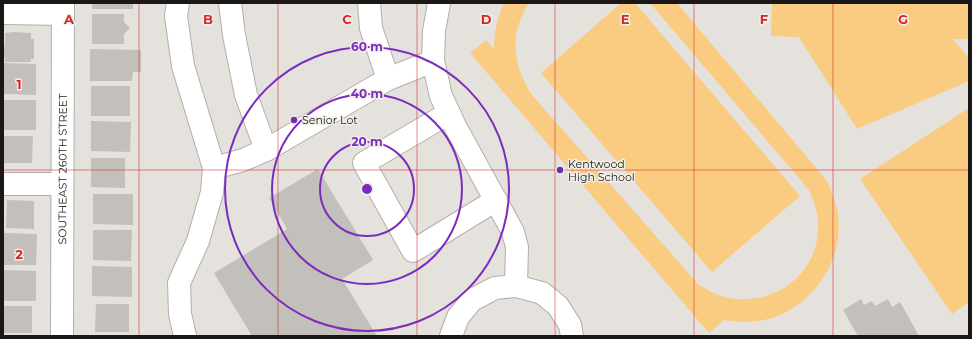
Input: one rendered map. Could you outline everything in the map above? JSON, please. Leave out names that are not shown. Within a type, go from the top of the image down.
[{"type":"street","points":[[178,3],[176,16],[183,66],[214,168],[212,192],[198,241],[179,284],[180,314],[185,336]]},
{"type":"street","points":[[230,3],[234,35],[246,95],[266,150]]},
{"type":"street","points":[[369,3],[371,28],[388,79]]},
{"type":"street","points":[[439,3],[434,31],[433,61],[442,96],[455,126],[513,232],[517,247],[516,286]]},
{"type":"street","points":[[3,13],[63,9]]},
{"type":"street","name":"SOUTHEAST 260TH STREET","points":[[62,336],[63,9]]},
{"type":"street","points":[[214,168],[242,160],[266,150],[388,79],[433,61]]},
{"type":"street","points":[[449,113],[364,163],[414,251],[496,200]]},
{"type":"street","points":[[3,184],[62,184]]},
{"type":"street","points":[[451,336],[458,317],[472,300],[495,288],[516,286],[542,293],[558,306],[570,325],[572,336]]},
{"type":"shaded area","points":[[504,3],[529,3],[518,26],[516,49],[520,72],[532,95],[698,284],[711,292],[725,297],[742,299],[758,298],[787,286],[809,263],[815,248],[818,231],[818,220],[815,205],[809,190],[650,3],[677,3],[827,181],[834,198],[838,215],[839,232],[831,264],[813,291],[801,302],[772,318],[748,322],[724,320],[709,333],[470,53],[486,40],[494,50],[496,26]]},
{"type":"shaded area","points":[[621,3],[635,3],[800,196],[712,272],[541,73]]},
{"type":"shaded area","points":[[772,3],[969,3],[969,39],[953,39],[969,58],[969,81],[857,129],[799,37],[771,36]]},
{"type":"shaded area","points":[[969,108],[969,302],[952,314],[860,179]]},
{"type":"building","points":[[92,3],[133,3],[133,9],[92,9]]},
{"type":"building","points":[[92,14],[124,14],[124,22],[130,28],[124,34],[124,44],[92,44]]},
{"type":"building","points":[[5,33],[31,33],[31,39],[34,39],[34,59],[31,59],[31,62],[5,62],[5,57],[3,57],[3,46],[5,47]]},
{"type":"building","points":[[90,49],[141,50],[141,72],[133,72],[132,81],[90,81]]},
{"type":"building","points":[[3,63],[36,64],[36,95],[3,94]]},
{"type":"building","points":[[91,86],[130,86],[130,116],[91,116]]},
{"type":"building","points":[[3,100],[36,100],[36,130],[3,130]]},
{"type":"building","points":[[91,121],[131,122],[130,152],[91,151]]},
{"type":"building","points":[[3,136],[33,136],[32,163],[3,163]]},
{"type":"building","points":[[91,158],[125,158],[125,188],[91,187]]},
{"type":"building","points":[[318,169],[373,260],[342,279],[377,336],[252,336],[214,273],[287,229],[269,198]]},
{"type":"building","points":[[93,194],[133,194],[133,225],[93,224]]},
{"type":"building","points":[[7,200],[34,201],[34,229],[6,228]]},
{"type":"building","points":[[93,230],[132,230],[131,261],[93,260]]},
{"type":"building","points":[[3,233],[37,234],[36,265],[3,265]]},
{"type":"building","points":[[92,266],[132,267],[132,297],[92,296]]},
{"type":"building","points":[[3,270],[36,271],[36,301],[3,301]]},
{"type":"building","points":[[861,299],[864,305],[872,301],[875,306],[888,299],[892,307],[900,302],[919,336],[858,336],[843,310]]},
{"type":"building","points":[[96,304],[129,304],[129,332],[95,332]]},
{"type":"building","points":[[3,306],[32,306],[32,333],[3,333]]},
{"type":"place","name":"Senior Lot","points":[[294,120]]},
{"type":"place","name":"Kentwood High School","points":[[560,170]]}]
